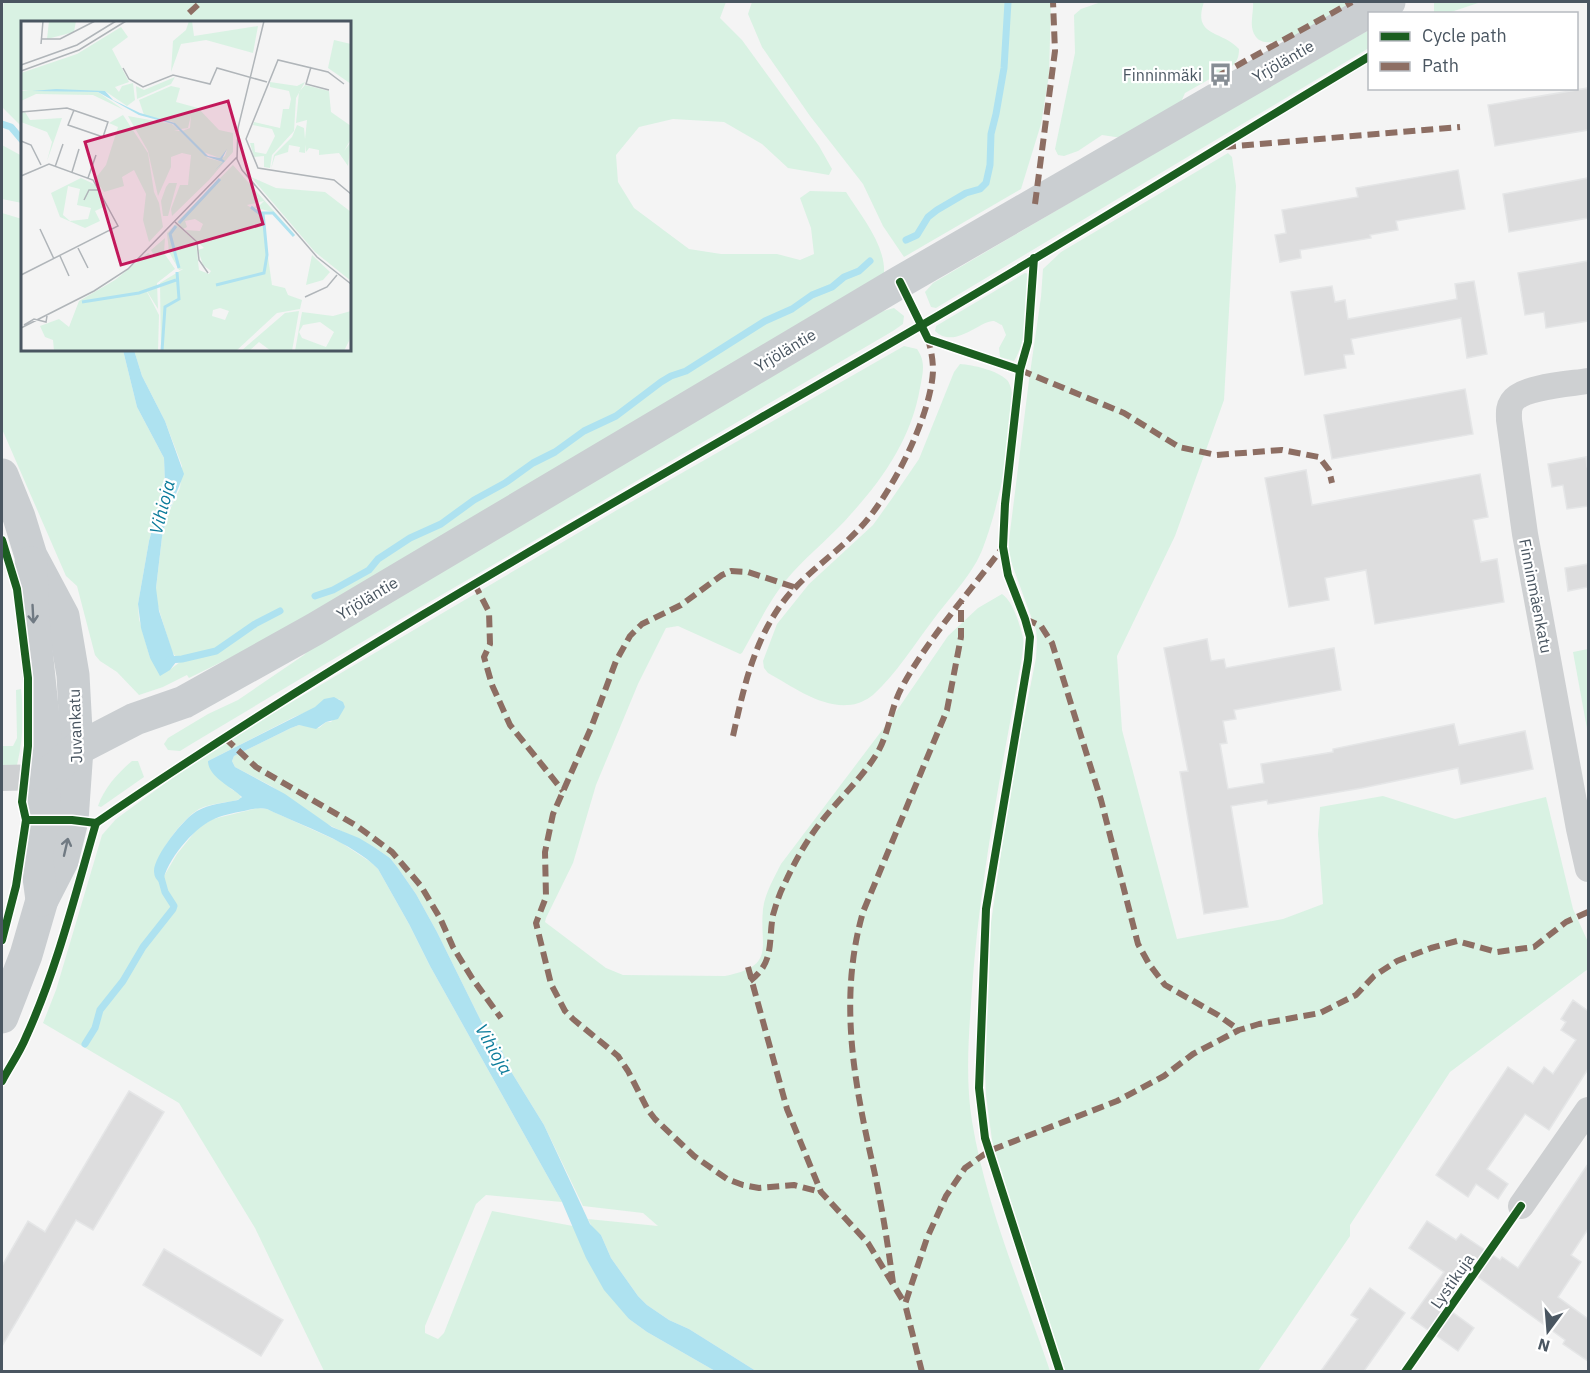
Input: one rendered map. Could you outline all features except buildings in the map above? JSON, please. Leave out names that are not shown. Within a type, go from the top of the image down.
[{"type":"main road","name":"Yrjöläntie","points":[[1368,12],[1389,2]]},
{"type":"main road","name":"Yrjöläntie","points":[[45,777],[77,758],[143,737],[184,702],[315,629],[900,282],[1368,12]]},
{"type":"main road","name":"Juvankatu","points":[[2,475],[19,517],[31,556],[63,616],[73,675],[77,758],[72,820],[62,861],[42,900],[26,955],[2,1017]]},
{"type":"main road","name":"Juvankatu","points":[[31,556],[33,620],[46,746],[43,820],[36,855],[42,900]]},
{"type":"street","name":"Finninmäenkatu","points":[[1588,381],[1524,392],[1514,400],[1509,409],[1509,420],[1525,534],[1588,869]]},
{"type":"street","points":[[2,778],[45,777]]},
{"type":"street","points":[[1521,1206],[1588,1110]]},
{"type":"green space","points":[[4,2],[726,2],[720,18],[742,40],[819,146],[832,169],[829,175],[788,168],[762,144],[724,122],[673,119],[639,127],[616,155],[618,182],[634,208],[689,249],[721,254],[777,254],[800,260],[814,254],[811,228],[800,198],[810,191],[846,192],[877,242],[884,263],[884,274],[299,624],[189,678],[187,675],[163,687],[139,695],[117,672],[95,655],[77,586],[66,576],[2,429],[2,213],[21,219],[21,351],[123,351],[137,407],[164,458],[165,483],[149,541],[138,604],[139,619],[150,658],[168,671],[180,662],[172,652],[156,600],[156,588],[162,537],[167,516],[180,488],[182,466],[165,421],[142,376],[134,351],[351,351],[351,21],[21,21],[21,126],[2,107]]},
{"type":"green space","points":[[752,2],[1051,2],[1049,75],[1041,124],[1021,189],[904,257],[883,226],[863,184],[810,116],[762,47],[748,14]]},
{"type":"green space","points":[[1101,2],[1204,2],[1201,13],[1205,27],[1239,49],[1238,57],[1231,67],[1185,93],[1181,102],[1122,138],[1102,135],[1078,151],[1064,156],[1058,155],[1055,149],[1075,53],[1074,15],[1081,9]]},
{"type":"green space","points":[[1253,2],[1360,2],[1291,38],[1264,42],[1256,37],[1252,29]]},
{"type":"green space","points":[[1434,2],[1481,2],[1451,12],[1434,12]]},
{"type":"green space","points":[[1368,31],[1368,49],[936,308],[931,307],[925,292],[933,283]]},
{"type":"green space","points":[[2,145],[21,155],[21,203],[2,199]]},
{"type":"green space","points":[[1228,153],[1232,157],[1236,186],[1224,400],[1175,536],[1117,656],[1122,730],[1177,939],[1283,919],[1323,904],[1318,834],[1320,807],[1383,796],[1455,819],[1546,797],[1573,909],[1588,942],[1588,969],[1450,1072],[1350,1225],[1350,1236],[1258,1371],[1065,1371],[1011,1208],[992,1140],[986,1095],[984,1038],[990,930],[1010,789],[1036,658],[1036,630],[1009,556],[1009,540],[1043,269],[1061,252]]},
{"type":"green space","points":[[1025,273],[1029,274],[1029,307],[1022,343],[1014,361],[1000,357],[999,348],[1006,335],[1002,325],[995,321],[959,336],[943,336],[935,331],[936,326]]},
{"type":"green space","points":[[894,308],[904,316],[903,324],[893,331],[426,604],[180,751],[168,750],[164,744],[168,738],[208,714],[238,700],[304,655],[309,649],[883,311]]},
{"type":"green space","points":[[904,346],[917,349],[922,358],[923,367],[916,406],[895,456],[875,486],[844,522],[785,581],[742,653],[678,626],[666,628],[638,684],[596,785],[573,863],[545,922],[606,968],[623,975],[725,976],[752,967],[762,953],[763,909],[770,886],[781,864],[898,709],[948,636],[978,608],[1002,594],[1006,597],[1018,620],[1023,647],[980,907],[970,1022],[969,1088],[972,1121],[986,1185],[1050,1371],[756,1371],[647,1305],[611,1258],[601,1235],[593,1229],[588,1219],[658,1226],[643,1213],[583,1206],[544,1125],[512,1073],[501,1049],[482,1023],[437,932],[416,894],[398,868],[390,858],[374,847],[327,824],[271,786],[235,767],[232,761],[234,756],[291,728],[299,725],[319,728],[326,722],[331,722],[345,707],[339,699],[294,717],[208,761],[231,789],[240,794],[241,799],[204,807],[192,814],[178,828],[165,847],[154,873],[163,882],[177,854],[198,828],[213,819],[258,808],[267,809],[340,842],[378,869],[562,1202],[486,1195],[476,1204],[425,1326],[425,1333],[438,1339],[444,1333],[492,1211],[573,1226],[629,1319],[647,1332],[715,1371],[324,1371],[255,1228],[179,1103],[43,1023],[56,990],[102,835],[116,819],[234,736],[617,510]]},
{"type":"green space","points":[[960,364],[978,367],[1003,376],[1012,393],[1010,440],[1005,469],[991,525],[977,561],[897,669],[873,695],[851,705],[837,705],[816,699],[768,673],[764,668],[763,661],[777,624],[809,584],[873,525],[893,497],[919,459],[954,372]]},
{"type":"green space","points":[[1588,649],[1588,734],[1573,652]]},
{"type":"green space","points":[[21,689],[21,746],[17,765],[2,766],[2,746],[13,746],[17,738],[16,690]]},
{"type":"green space","points":[[132,761],[138,761],[144,777],[101,807],[98,806],[112,781]]},
{"type":"water","name":"Vihioja","points":[[123,351],[134,351],[142,376],[165,421],[184,474],[167,516],[162,537],[156,588],[159,611],[176,662],[170,670],[160,676],[150,658],[141,628],[138,604],[149,541],[165,483],[164,458],[137,407]]},
{"type":"water","name":"Vihioja","points":[[334,697],[343,702],[345,707],[338,719],[326,722],[316,729],[299,725],[291,728],[234,756],[232,761],[235,767],[285,794],[332,827],[359,838],[390,858],[416,894],[482,1023],[501,1049],[512,1073],[544,1125],[590,1224],[601,1235],[611,1258],[638,1296],[669,1320],[689,1329],[756,1371],[715,1371],[647,1332],[629,1319],[604,1290],[586,1258],[562,1202],[378,869],[367,859],[326,835],[267,809],[258,808],[224,815],[205,824],[182,846],[169,865],[163,882],[160,883],[156,878],[154,871],[159,856],[191,815],[206,807],[238,800],[242,797],[216,777],[208,761],[315,707],[324,699]]},
{"type":"waterway","points":[[906,240],[917,235],[928,217],[937,210],[966,193],[980,189],[986,183],[990,165],[991,134],[1004,68],[1008,2]]},
{"type":"waterway","points":[[2,124],[11,127],[21,139]]},
{"type":"waterway","points":[[315,596],[333,590],[369,570],[378,559],[410,538],[441,524],[474,500],[555,452],[584,431],[616,416],[661,382],[686,371],[765,321],[792,309],[812,295],[832,287],[844,277],[859,271],[870,261]]},
{"type":"waterway","points":[[169,660],[216,651],[255,624],[280,611]]},
{"type":"waterway","points":[[85,1044],[95,1028],[100,1010],[123,981],[143,947],[173,909],[174,906],[165,892],[160,874]]},
{"type":"marked path","points":[[189,13],[201,2]]},
{"type":"marked path","points":[[1035,204],[1055,51],[1053,2]]},
{"type":"marked path","points":[[1220,75],[1352,2]]},
{"type":"marked path","points":[[1224,147],[1460,127]]},
{"type":"marked path","points":[[733,736],[755,654],[778,609],[796,587],[849,539],[871,515],[884,497],[907,455],[931,389],[933,367],[928,339]]},
{"type":"marked path","points":[[1020,370],[1124,413],[1179,447],[1216,455],[1282,450],[1319,457],[1329,470],[1332,483]]},
{"type":"marked path","points":[[750,981],[758,974],[767,959],[776,903],[801,852],[821,822],[876,755],[902,687],[937,633],[1003,547]]},
{"type":"marked path","points":[[794,587],[748,572],[731,571],[681,605],[642,624],[630,636],[616,661],[591,728],[553,814],[545,852],[546,897],[536,923],[551,984],[565,1011],[618,1056],[648,1110],[694,1156],[727,1179],[743,1185],[759,1188],[794,1185],[821,1192]]},
{"type":"marked path","points":[[474,583],[489,612],[490,644],[484,657],[492,685],[510,725],[563,791]]},
{"type":"marked path","points":[[893,1283],[882,1212],[855,1073],[850,1009],[851,977],[855,944],[863,912],[947,710],[961,637],[961,603]]},
{"type":"marked path","points":[[1025,619],[1041,626],[1052,643],[1101,800],[1138,944],[1149,964],[1165,985],[1218,1015],[1239,1030]]},
{"type":"marked path","points":[[225,738],[256,767],[357,826],[392,852],[421,886],[440,918],[453,947],[501,1018]]},
{"type":"marked path","points":[[922,1372],[905,1304],[927,1238],[946,1196],[965,1168],[989,1151],[1117,1101],[1164,1076],[1193,1054],[1239,1030],[1320,1013],[1356,995],[1374,976],[1397,961],[1457,941],[1497,952],[1534,947],[1566,922],[1588,912]]},
{"type":"marked path","points":[[748,967],[787,1109],[821,1192],[868,1243],[905,1304]]},
{"type":"cycle path","points":[[26,820],[72,820],[96,823],[296,692],[398,630],[604,508],[972,296],[1368,57]]},
{"type":"cycle path","points":[[1020,370],[1028,342],[1034,258]]},
{"type":"cycle path","points":[[900,282],[928,339],[1020,370],[1005,504],[1003,547],[1008,575],[1030,637],[986,909],[979,1088],[985,1138],[1060,1372]]},
{"type":"cycle path","points":[[2,540],[17,589],[28,678],[28,746],[22,802],[26,820],[16,886],[2,940]]},
{"type":"cycle path","points":[[2,1081],[24,1043],[47,985],[65,932],[96,823]]},
{"type":"cycle path","name":"Lystikuja","points":[[1405,1372],[1521,1206]]},
{"type":"place","name":"Finninmäki","points":[[1220,75]]}]
